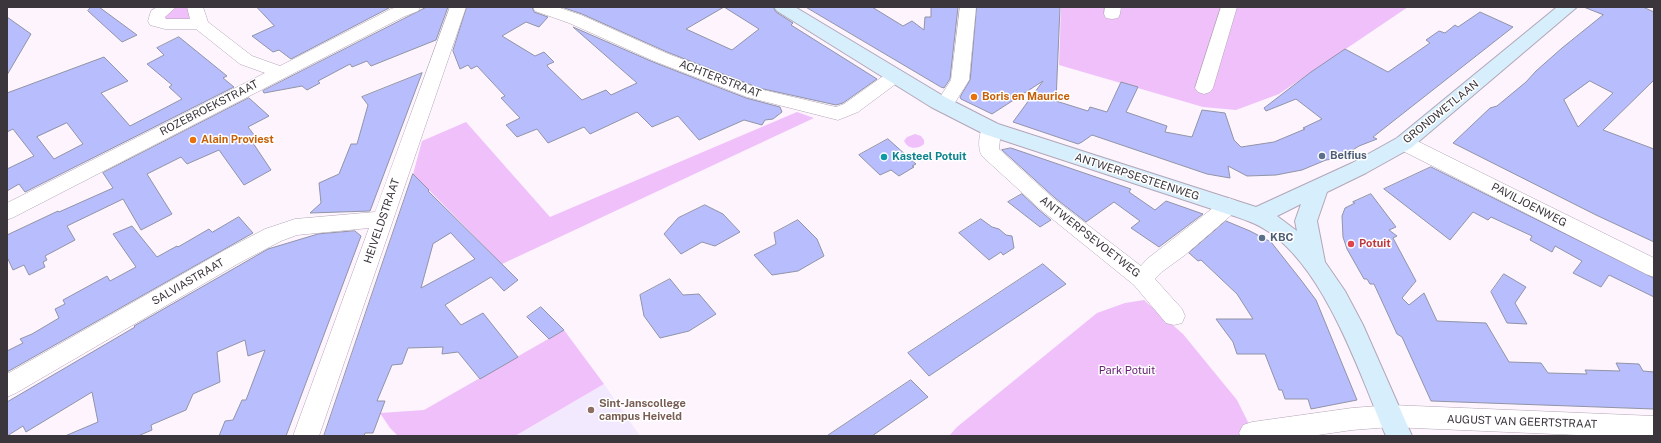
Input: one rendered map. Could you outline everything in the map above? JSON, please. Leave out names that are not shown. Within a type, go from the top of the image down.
[{"type":"main road","name":"ANTWERPSESTEENWEG","points":[[783,7],[944,105],[991,129],[1228,206],[1257,216],[1281,229],[1314,263],[1337,297],[1395,426]]},
{"type":"main road","name":"GRONDWETLAAN","points":[[1257,216],[1359,168],[1404,143],[1568,7]]},
{"type":"main road","points":[[1314,263],[1306,221],[1318,188]]},
{"type":"street","points":[[168,7],[157,15],[156,21],[165,24],[200,24]]},
{"type":"street","points":[[195,7],[200,24],[246,60],[280,72]]},
{"type":"street","name":"ROZEBROEKSTRAAT","points":[[7,212],[280,72],[412,7]]},
{"type":"street","name":"HEIVELDSTRAAT","points":[[306,436],[383,219],[402,159],[458,7]]},
{"type":"street","name":"ACHTERSTRAAT","points":[[541,7],[582,22],[660,57],[752,93],[817,110],[838,114],[851,108],[895,76]]},
{"type":"street","points":[[944,105],[960,80],[968,7]]},
{"type":"street","points":[[1204,88],[1229,7]]},
{"type":"street","points":[[246,60],[255,85]]},
{"type":"street","name":"ANTWERPSEVOETWEG","points":[[991,129],[989,151],[1048,204],[1142,279],[1155,265],[1177,249],[1228,206]]},
{"type":"street","name":"PAVILJOENWEG","points":[[1404,143],[1654,268]]},
{"type":"street","name":"SALVIASTRAAT","points":[[7,386],[233,256],[273,236],[295,227],[383,219]]},
{"type":"street","points":[[1142,279],[1174,316]]},
{"type":"street","name":"AUGUST VAN GEERTSTRAAT","points":[[1252,433],[1352,419],[1395,426],[1654,427]]},
{"type":"shaded area","name":"Sint-Janscollege campus Heiveld","points":[[604,384],[640,436],[515,436]]},
{"type":"green space","points":[[188,7],[192,17],[188,20],[165,20],[164,14],[174,8]]},
{"type":"green space","points":[[1061,7],[1408,7],[1279,94],[1236,110],[1203,107],[1059,65]]},
{"type":"green space","points":[[797,112],[814,118],[502,264],[416,177],[412,178],[422,141],[466,122],[550,217]]},
{"type":"green space","points":[[915,134],[921,136],[924,140],[924,144],[913,148],[908,146],[904,141],[907,137]]},
{"type":"green space","name":"Park Potuit","points":[[1144,300],[1183,334],[1237,400],[1255,436],[949,436],[957,427],[1097,313],[1125,303]]},
{"type":"green space","points":[[564,330],[604,384],[515,436],[398,436],[390,428],[380,413],[424,410]]},
{"type":"building","points":[[91,7],[99,7],[137,35],[122,42],[88,11]]},
{"type":"building","points":[[257,7],[389,8],[291,59],[279,50],[273,52],[252,36],[274,26]]},
{"type":"building","points":[[427,7],[448,7],[436,40],[371,66],[367,61],[352,67],[350,64],[318,81],[320,83],[307,90],[302,86],[264,93],[263,91]]},
{"type":"building","points":[[467,7],[532,7],[534,12],[548,17],[539,27],[526,22],[502,36],[535,56],[544,52],[554,62],[547,65],[548,67],[582,100],[606,90],[611,95],[637,83],[573,27],[653,62],[746,98],[780,107],[782,112],[773,119],[765,120],[762,125],[744,120],[699,140],[678,116],[652,127],[637,112],[590,134],[584,127],[548,143],[537,129],[517,137],[506,125],[520,118],[501,98],[505,96],[477,66],[471,69],[468,65],[460,69],[453,51]]},
{"type":"building","points":[[562,7],[724,7],[773,7],[776,12],[793,23],[791,25],[877,79],[843,103],[836,105],[759,88],[667,52],[582,14]],"holes":[[[724,7],[759,29],[732,50],[686,29]]]},
{"type":"building","points":[[806,7],[872,7],[903,26],[912,21],[924,30],[925,17],[931,17],[931,7],[958,7],[950,79],[944,88],[941,87]]},
{"type":"building","points":[[977,7],[1060,7],[1056,101],[1088,111],[1090,107],[1107,112],[1121,82],[1138,87],[1126,112],[1167,126],[1165,132],[1192,137],[1202,110],[1225,113],[1234,140],[1241,147],[1274,142],[1305,129],[1303,128],[1322,119],[1296,99],[1266,111],[1264,108],[1311,72],[1345,49],[1388,72],[1430,43],[1426,40],[1439,31],[1445,33],[1455,25],[1458,27],[1480,12],[1513,27],[1373,137],[1377,139],[1359,146],[1340,158],[1326,160],[1302,170],[1276,175],[1247,176],[1228,166],[1230,178],[1207,174],[1092,135],[1078,144],[1013,122],[1043,81],[992,114],[961,99],[960,97],[970,80]]},
{"type":"building","points":[[1584,7],[1643,7],[1654,12],[1654,80],[1603,130],[1654,149],[1654,242],[1596,215],[1453,143],[1490,108],[1497,106],[1526,82],[1562,48],[1603,15]],"holes":[[[1590,81],[1613,93],[1578,127],[1564,100]]]},
{"type":"building","points":[[7,17],[31,34],[7,75]]},
{"type":"building","points":[[179,37],[227,76],[223,78],[234,87],[25,192],[19,184],[7,191],[7,169],[34,156],[13,129],[7,132],[7,93],[104,57],[128,81],[101,93],[130,126],[182,99],[169,87],[172,85],[147,64],[164,55],[157,48]],"holes":[[[67,123],[83,144],[54,159],[37,137]]]},
{"type":"building","points":[[422,73],[370,211],[310,213],[321,203],[319,183],[339,174],[351,144],[357,144],[368,105],[362,97]]},
{"type":"building","points":[[249,98],[269,116],[248,127],[258,140],[253,143],[271,170],[244,185],[219,150],[187,164],[181,157],[147,174],[172,214],[141,230],[123,199],[67,226],[75,240],[45,256],[47,260],[43,262],[45,267],[29,275],[24,265],[13,270],[7,257],[7,235],[58,211],[59,212],[113,188],[103,173]]},
{"type":"building","name":"Kasteel Potuit","points":[[888,139],[916,164],[912,166],[914,167],[899,176],[891,170],[880,175],[859,155]]},
{"type":"building","points":[[1011,148],[1131,189],[1129,192],[1155,210],[1166,201],[1203,214],[1159,247],[1131,228],[1140,221],[1114,202],[1086,222],[1055,198],[1002,150]]},
{"type":"building","points":[[1431,167],[1654,278],[1654,297],[1609,275],[1601,287],[1573,273],[1582,261],[1555,246],[1552,252],[1530,240],[1532,236],[1491,217],[1488,220],[1473,212],[1450,240],[1384,189]]},
{"type":"building","points":[[413,174],[429,190],[428,191],[518,280],[504,291],[491,277],[445,305],[461,325],[483,313],[518,357],[480,379],[458,352],[442,354],[443,347],[408,348],[402,364],[392,365],[377,401],[385,401],[373,433],[365,433],[364,436],[324,436]],"holes":[[[451,233],[475,259],[421,288],[433,244]]]},
{"type":"building","points":[[1022,194],[1051,220],[1040,227],[1008,202]]},
{"type":"building","points":[[1371,194],[1396,227],[1389,230],[1397,236],[1393,238],[1416,281],[1402,298],[1409,305],[1424,293],[1437,321],[1486,323],[1509,362],[1541,363],[1548,373],[1587,374],[1585,370],[1620,371],[1616,363],[1639,364],[1643,371],[1654,372],[1654,409],[1431,401],[1402,337],[1397,334],[1374,284],[1370,284],[1367,279],[1364,279],[1347,249],[1343,237],[1342,216],[1345,208],[1355,203],[1353,202]]},
{"type":"building","points":[[705,205],[723,214],[740,232],[715,246],[702,242],[681,254],[664,234],[678,218]]},
{"type":"building","points":[[239,217],[253,233],[7,372],[7,351],[23,343],[20,339],[32,334],[59,318],[55,309],[65,304],[63,300],[107,276],[110,281],[136,267],[113,234],[132,226],[157,257],[209,229],[212,232]]},
{"type":"building","points":[[981,219],[992,227],[999,229],[1006,235],[1012,236],[1014,248],[1003,255],[1001,252],[989,260],[959,233]]},
{"type":"building","points":[[798,220],[817,239],[824,256],[798,271],[772,275],[754,255],[776,244],[774,233]]},
{"type":"building","points":[[1226,221],[1271,242],[1316,300],[1357,400],[1311,409],[1308,399],[1285,399],[1282,390],[1279,390],[1265,354],[1237,354],[1233,342],[1216,319],[1253,319],[1237,294],[1201,260],[1198,261],[1189,253]]},
{"type":"building","points":[[355,231],[361,236],[286,436],[219,436],[225,421],[233,420],[242,400],[246,400],[265,350],[248,356],[245,340],[217,352],[220,382],[193,394],[186,410],[151,425],[152,430],[138,436],[65,436],[98,422],[92,392],[26,432],[23,426],[7,436],[7,402],[135,327],[134,326],[268,249],[318,234]]},
{"type":"building","points":[[1043,264],[1066,284],[929,376],[908,353]]},
{"type":"building","points":[[1504,274],[1526,287],[1515,303],[1527,324],[1507,323],[1491,292]]},
{"type":"building","points":[[670,279],[683,295],[699,294],[716,314],[689,331],[660,338],[644,316],[640,295]]},
{"type":"building","points":[[541,307],[564,330],[549,339],[527,317]]},
{"type":"building","points":[[911,380],[928,397],[872,436],[827,436]]},
{"type":"place","name":"Boris en Maurice","points":[[974,97]]},
{"type":"place","name":"Alain Proviest","points":[[193,140]]},
{"type":"place","name":"Belfius","points":[[1322,156]]},
{"type":"place","name":"Kasteel Potuit","points":[[884,157]]},
{"type":"place","name":"KBC","points":[[1262,238]]},
{"type":"place","name":"Potuit","points":[[1351,244]]},
{"type":"place","name":"Sint-Janscollege campus Heiveld","points":[[591,410]]}]
